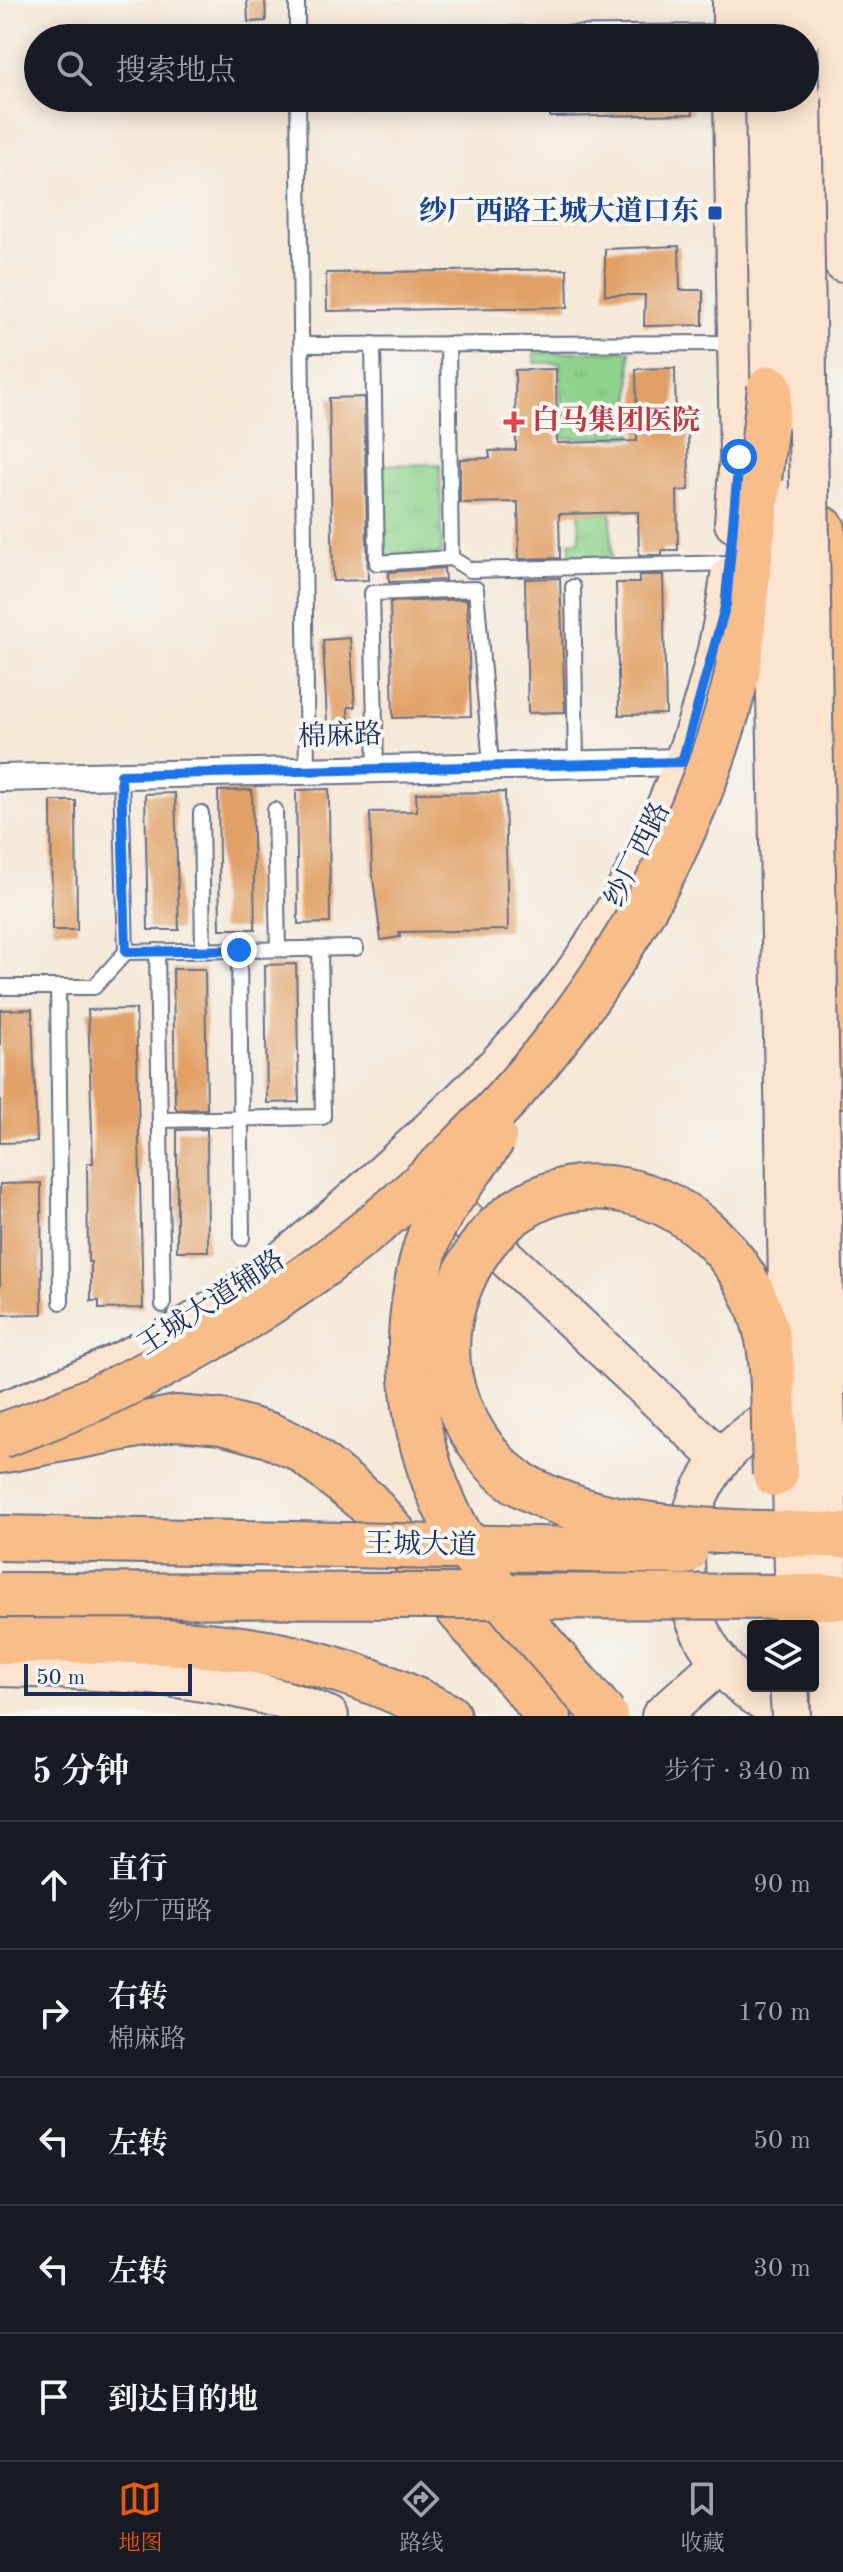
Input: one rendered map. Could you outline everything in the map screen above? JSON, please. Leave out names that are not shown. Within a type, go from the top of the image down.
[{"type":"highway","points":[[605,1716],[490,1581],[451,1524],[427,1470],[411,1394],[410,1316],[434,1224],[613,964],[685,831],[735,685],[788,385]]},
{"type":"highway","points":[[788,385],[837,657],[843,1085]]},
{"type":"highway","points":[[0,1436],[167,1365],[238,1326],[386,1217],[510,1095],[613,964]]},
{"type":"highway","points":[[775,1474],[768,1337],[755,1297],[733,1257],[693,1217],[653,1196],[593,1188],[565,1190],[542,1199],[496,1231],[465,1273],[448,1323],[446,1345],[450,1385],[466,1424],[485,1452],[521,1485],[554,1500],[647,1524],[843,1536]]},
{"type":"highway","points":[[0,1451],[112,1427],[176,1418],[222,1422],[269,1435],[301,1449],[367,1502],[549,1716]]},
{"type":"highway","name":"王城大道","points":[[0,1538],[843,1554]]},
{"type":"highway","name":"王城大道","points":[[0,1595],[843,1597]]},
{"type":"highway","points":[[570,1598],[700,1614],[843,1624]]},
{"type":"highway","points":[[0,1641],[217,1643],[334,1666],[402,1692],[448,1716]]},
{"type":"main road","points":[[743,24],[763,0]]},
{"type":"main road","points":[[800,0],[801,24]]},
{"type":"main road","points":[[837,0],[843,263]]},
{"type":"main road","name":"纱厂西路","points":[[408,1151],[528,1031],[566,984],[618,903],[682,762],[713,659],[731,563],[739,457],[733,112]]},
{"type":"main road","points":[[766,112],[788,385],[822,1166],[843,1513]]},
{"type":"main road","points":[[795,1620],[788,385],[801,112]]},
{"type":"main road","points":[[408,1151],[728,1450]]},
{"type":"main road","name":"王城大道辅路","points":[[0,1412],[127,1359],[193,1323],[330,1223],[408,1151]]},
{"type":"main road","points":[[822,1166],[831,1716]]},
{"type":"main road","points":[[795,1716],[772,1707],[728,1674],[692,1616],[683,1561],[693,1507],[728,1450],[773,1416],[813,1402],[843,1400]]},
{"type":"main road","points":[[775,1474],[785,1620]]},
{"type":"main road","points":[[0,1667],[99,1669],[224,1685],[329,1716]]},
{"type":"main road","points":[[661,1716],[728,1674]]},
{"type":"main road","points":[[699,1716],[728,1674]]},
{"type":"main road","points":[[790,1692],[795,1716]]},
{"type":"main road","points":[[795,1716],[796,1692]]},
{"type":"street","name":"棉麻路","points":[[0,778],[682,762]]},
{"type":"lane","points":[[297,0],[297,24]]},
{"type":"lane","points":[[298,112],[307,770]]},
{"type":"lane","points":[[302,345],[737,343]]},
{"type":"lane","points":[[373,344],[377,563],[451,558],[470,570],[731,563]]},
{"type":"lane","points":[[448,344],[451,558]]},
{"type":"lane","points":[[573,587],[576,764]]},
{"type":"lane","points":[[376,768],[372,593],[476,589],[491,765]]},
{"type":"lane","points":[[0,987],[94,987],[126,952],[121,775]]},
{"type":"lane","points":[[275,810],[278,949]]},
{"type":"lane","points":[[201,813],[203,950]]},
{"type":"lane","points":[[126,952],[356,948]]},
{"type":"lane","points":[[160,1120],[323,1117],[320,949]]},
{"type":"lane","points":[[239,950],[242,1238]]},
{"type":"lane","points":[[157,951],[163,1305]]},
{"type":"lane","points":[[58,987],[61,1302]]},
{"type":"green space","points":[[630,350],[632,437],[562,438],[560,363],[535,363],[534,353]]},
{"type":"green space","points":[[440,464],[442,554],[384,555],[382,465]]},
{"type":"green space","points":[[611,512],[612,558],[570,559],[570,542],[580,541],[579,513]]},
{"type":"building","points":[[247,0],[265,0],[266,21],[248,22]]},
{"type":"building","points":[[550,112],[693,114],[550,117]]},
{"type":"building","points":[[679,246],[680,290],[703,290],[703,325],[644,326],[645,295],[605,295],[605,249]]},
{"type":"building","points":[[567,269],[568,307],[327,311],[326,273]]},
{"type":"building","points":[[675,368],[676,431],[688,431],[689,490],[677,491],[678,550],[662,550],[662,555],[639,555],[638,512],[559,514],[560,558],[519,559],[518,502],[460,503],[460,459],[490,458],[489,451],[516,450],[515,370],[556,369],[557,443],[637,441],[636,369]]},
{"type":"building","points":[[364,397],[368,580],[333,581],[329,398]]},
{"type":"building","points":[[444,568],[445,580],[389,582],[389,572]]},
{"type":"building","points":[[639,575],[663,575],[666,714],[619,715],[616,583],[639,583]]},
{"type":"building","points":[[560,578],[565,712],[528,713],[525,579]]},
{"type":"building","points":[[467,599],[471,716],[393,718],[390,602]]},
{"type":"building","points":[[350,638],[355,707],[348,707],[349,741],[328,742],[323,640]]},
{"type":"building","points":[[329,789],[330,923],[298,924],[296,790]]},
{"type":"building","points":[[252,790],[255,929],[220,929],[218,791]]},
{"type":"building","points":[[505,792],[508,930],[399,932],[400,937],[381,940],[372,870],[370,812],[417,811],[416,793]]},
{"type":"building","points":[[175,793],[179,930],[148,930],[145,794]]},
{"type":"building","points":[[51,801],[76,801],[77,930],[52,930]]},
{"type":"building","points":[[296,964],[299,1102],[267,1103],[265,965]]},
{"type":"building","points":[[173,969],[205,969],[207,1109],[177,1110],[175,1106]]},
{"type":"building","points":[[32,1009],[37,1142],[0,1143],[0,1010]]},
{"type":"building","points":[[136,1009],[143,1308],[99,1309],[99,1301],[91,1301],[91,1262],[88,1262],[87,1163],[93,1163],[88,1010]]},
{"type":"building","points":[[207,1129],[208,1251],[177,1251],[177,1130]]},
{"type":"building","points":[[41,1183],[42,1314],[0,1315],[0,1184]]},
{"type":"place","name":"纱厂西路王城大道口东","points":[[715,213]]},
{"type":"place","name":"白马集团医院","points":[[514,422]]},
{"type":"route","points":[[239,950],[126,952],[121,775],[682,762],[710,672],[726,604],[739,457]]}]
